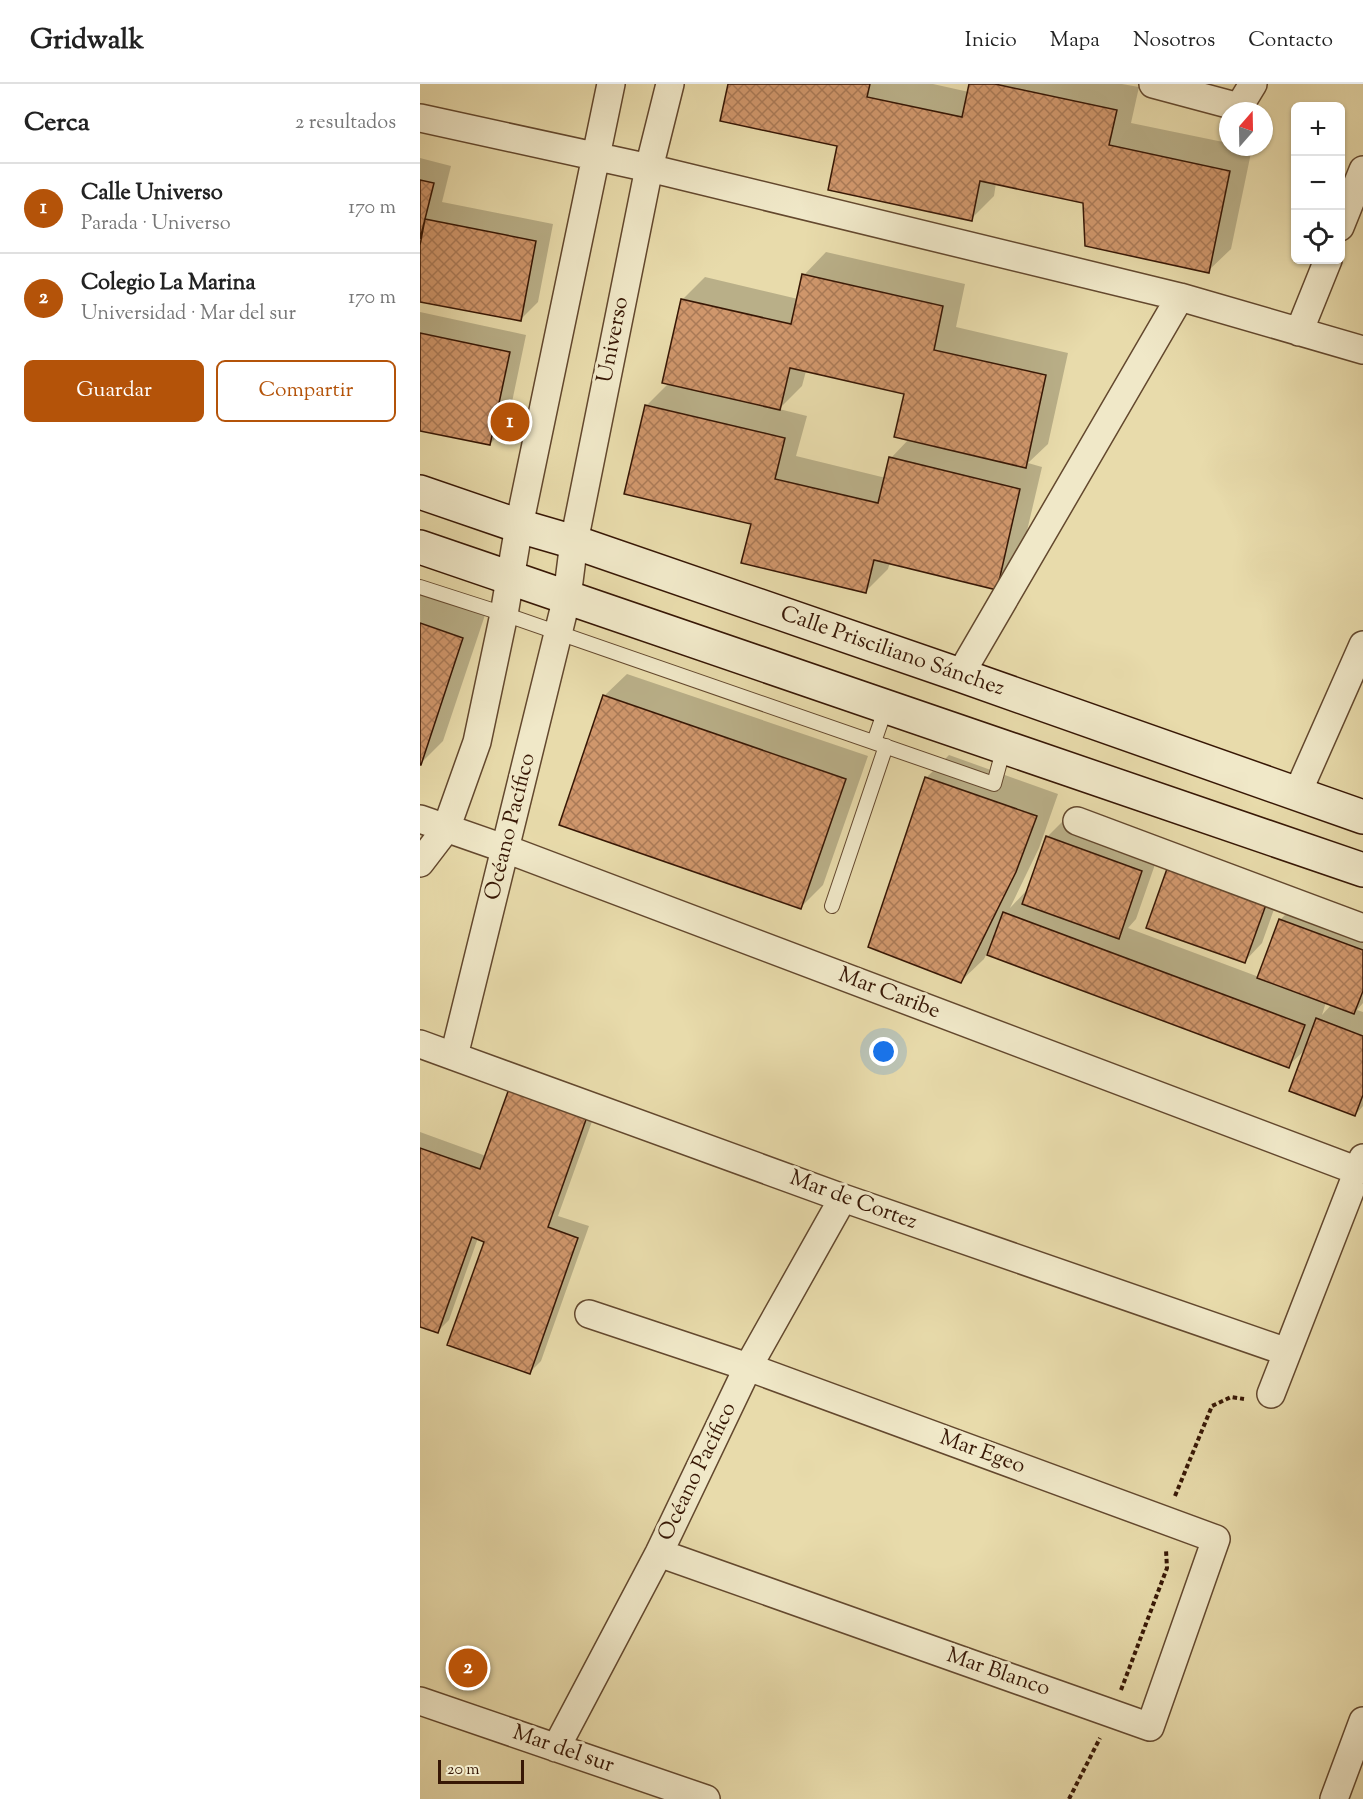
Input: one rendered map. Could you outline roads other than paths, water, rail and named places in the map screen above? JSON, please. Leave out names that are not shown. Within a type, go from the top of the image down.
[{"type":"main road","name":"Calle Prisciliano Sánchez","points":[[420,492],[574,542],[960,675],[1363,817]]},
{"type":"main road","points":[[420,547],[1363,870]]},
{"type":"street","points":[[420,862],[446,829],[477,742],[512,579],[519,526],[611,84]]},
{"type":"street","name":"Universo","points":[[567,597],[574,542],[649,168],[670,84]]},
{"type":"street","points":[[1153,84],[1239,107],[1253,84]]},
{"type":"street","points":[[420,118],[649,168],[1210,304],[1363,350]]},
{"type":"street","points":[[1345,217],[1363,170]]},
{"type":"street","points":[[1299,332],[1326,264]]},
{"type":"street","points":[[960,675],[1180,297]]},
{"type":"street","name":"Océano Pacífico","points":[[454,1056],[567,597]]},
{"type":"street","points":[[1297,794],[1363,645]]},
{"type":"street","name":"Mar Caribe","points":[[420,819],[1360,1164]]},
{"type":"street","points":[[1077,822],[1363,928]]},
{"type":"street","name":"Mar de Cortez","points":[[420,1044],[843,1198],[1287,1352]]},
{"type":"street","points":[[1271,1394],[1360,1164]]},
{"type":"street","name":"Océano Pacífico","points":[[556,1748],[659,1553],[748,1367],[843,1198]]},
{"type":"street","name":"Mar Egeo","points":[[589,1314],[748,1367],[1216,1539]]},
{"type":"street","name":"Mar Blanco","points":[[659,1553],[1150,1727],[1216,1539]]},
{"type":"street","name":"Mar del sur","points":[[420,1701],[706,1799]]},
{"type":"street","points":[[1334,1799],[1363,1721]]},
{"type":"lane","points":[[420,587],[994,784],[1004,747]]},
{"type":"lane","points":[[832,906],[880,744],[886,707]]},
{"type":"place","name":"Calle Universo","points":[[510,422]]},
{"type":"place","name":"Colegio La Marina","points":[[468,1668]]}]
